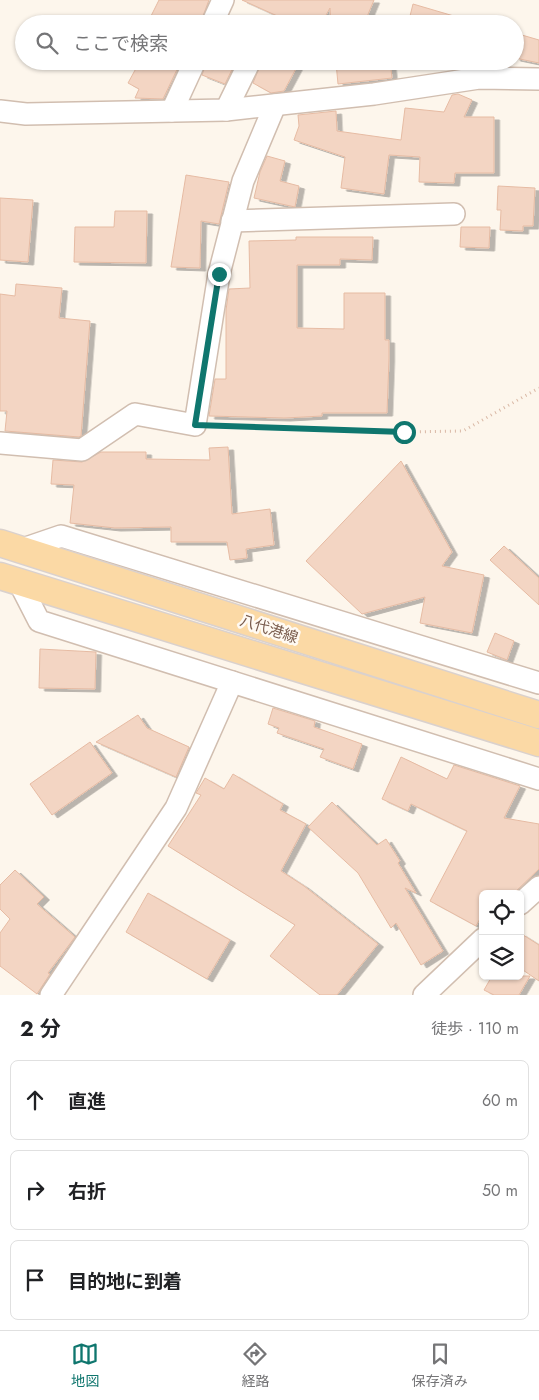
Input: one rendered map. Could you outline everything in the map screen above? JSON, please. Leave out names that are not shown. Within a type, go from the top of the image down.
[{"type":"main road","name":"八代港線","points":[[10,546],[539,715]]},
{"type":"main road","name":"八代港線","points":[[9,579],[537,742]]},
{"type":"street","points":[[216,15],[223,0]]},
{"type":"street","points":[[172,112],[191,70]]},
{"type":"street","points":[[226,110],[246,70]]},
{"type":"street","points":[[0,111],[26,114],[226,110],[374,94],[478,78],[539,79]]},
{"type":"street","points":[[0,443],[82,450],[135,414],[195,425],[219,274],[232,222],[243,180],[275,105]]},
{"type":"street","points":[[232,222],[454,214]]},
{"type":"street","points":[[10,546],[61,536],[539,683]]},
{"type":"street","points":[[9,579],[39,620],[539,779]]},
{"type":"street","points":[[51,995],[176,808],[232,682]]},
{"type":"street","points":[[524,900],[539,887]]},
{"type":"street","points":[[424,995],[479,944]]},
{"type":"path","points":[[195,425],[404,432],[463,431],[539,388]]},
{"type":"building","points":[[159,0],[209,0],[203,15],[152,15]]},
{"type":"building","points":[[242,0],[374,0],[368,15],[330,15],[330,8],[326,15],[275,15]]},
{"type":"building","points":[[413,4],[450,15],[410,15]]},
{"type":"building","points":[[524,36],[539,40],[539,63],[524,60]]},
{"type":"building","points":[[135,70],[177,70],[163,99],[135,98],[139,89],[128,83]]},
{"type":"building","points":[[204,70],[232,70],[225,84],[202,75]]},
{"type":"building","points":[[258,70],[295,70],[284,91],[271,93],[253,83]]},
{"type":"building","points":[[337,70],[391,70],[392,78],[338,84]]},
{"type":"building","points":[[458,94],[472,100],[464,117],[494,117],[494,173],[455,173],[454,183],[419,182],[420,157],[389,155],[384,194],[341,188],[345,157],[294,140],[299,126],[298,115],[336,111],[337,131],[401,140],[405,108],[444,112],[452,95]]},
{"type":"building","points":[[267,156],[285,161],[280,181],[299,186],[295,207],[254,198],[260,172]]},
{"type":"building","points":[[186,175],[229,182],[219,224],[201,221],[200,268],[171,267]]},
{"type":"building","points":[[498,186],[535,188],[533,226],[523,226],[523,231],[500,230],[501,210],[497,210]]},
{"type":"building","points":[[0,198],[33,200],[28,262],[0,260]]},
{"type":"building","points":[[115,211],[147,211],[146,263],[74,262],[75,227],[114,227]]},
{"type":"building","points":[[461,227],[490,227],[489,248],[460,247]]},
{"type":"building","points":[[296,237],[373,237],[372,260],[340,259],[340,265],[297,265],[297,328],[344,329],[344,293],[385,293],[385,340],[389,340],[387,413],[322,413],[322,416],[285,418],[209,416],[215,379],[226,379],[226,310],[229,289],[250,288],[249,241],[296,240]]},
{"type":"building","points":[[16,284],[62,288],[59,318],[90,321],[81,436],[79,437],[5,431],[7,411],[0,411],[0,294],[15,296]]},
{"type":"building","points":[[228,447],[232,514],[270,509],[274,545],[246,549],[247,558],[230,560],[227,542],[171,542],[171,527],[115,528],[70,523],[74,485],[51,484],[53,460],[82,462],[101,452],[146,452],[146,459],[210,460],[209,448]]},
{"type":"building","points":[[401,461],[452,552],[442,566],[484,575],[472,633],[420,623],[425,597],[362,614],[306,561]]},
{"type":"building","points":[[504,546],[539,578],[539,605],[490,560]]},
{"type":"building","points":[[495,633],[514,641],[507,660],[487,652]]},
{"type":"building","points":[[40,649],[96,652],[95,689],[39,688]]},
{"type":"building","points":[[273,708],[315,721],[314,727],[362,744],[353,769],[320,757],[324,749],[277,733],[279,728],[268,724]]},
{"type":"building","points":[[138,715],[147,728],[189,747],[176,777],[96,742]]},
{"type":"building","points":[[90,742],[112,773],[52,815],[30,784]]},
{"type":"building","points":[[401,757],[447,779],[454,765],[520,786],[504,818],[539,824],[539,869],[517,890],[479,890],[479,920],[476,926],[430,901],[467,831],[411,804],[408,811],[382,799]]},
{"type":"building","points":[[233,774],[283,804],[280,810],[306,824],[281,871],[304,886],[378,944],[337,995],[320,995],[270,956],[295,925],[168,846],[201,795],[196,793],[205,778],[224,789]]},
{"type":"building","points":[[332,802],[377,845],[386,839],[400,861],[398,863],[416,893],[405,888],[443,951],[421,965],[396,923],[391,928],[358,873],[308,827]]},
{"type":"building","points":[[15,870],[44,897],[37,904],[75,937],[48,973],[50,974],[37,994],[0,966],[0,933],[10,919],[0,909],[0,885]]},
{"type":"building","points":[[148,893],[230,940],[207,979],[126,932]]},
{"type":"building","points":[[524,936],[539,945],[539,981],[524,971]]},
{"type":"building","points":[[524,976],[530,976],[519,995],[494,995],[484,990],[490,980],[524,980]]},
{"type":"route","points":[[219,274],[195,425],[404,432]]}]
